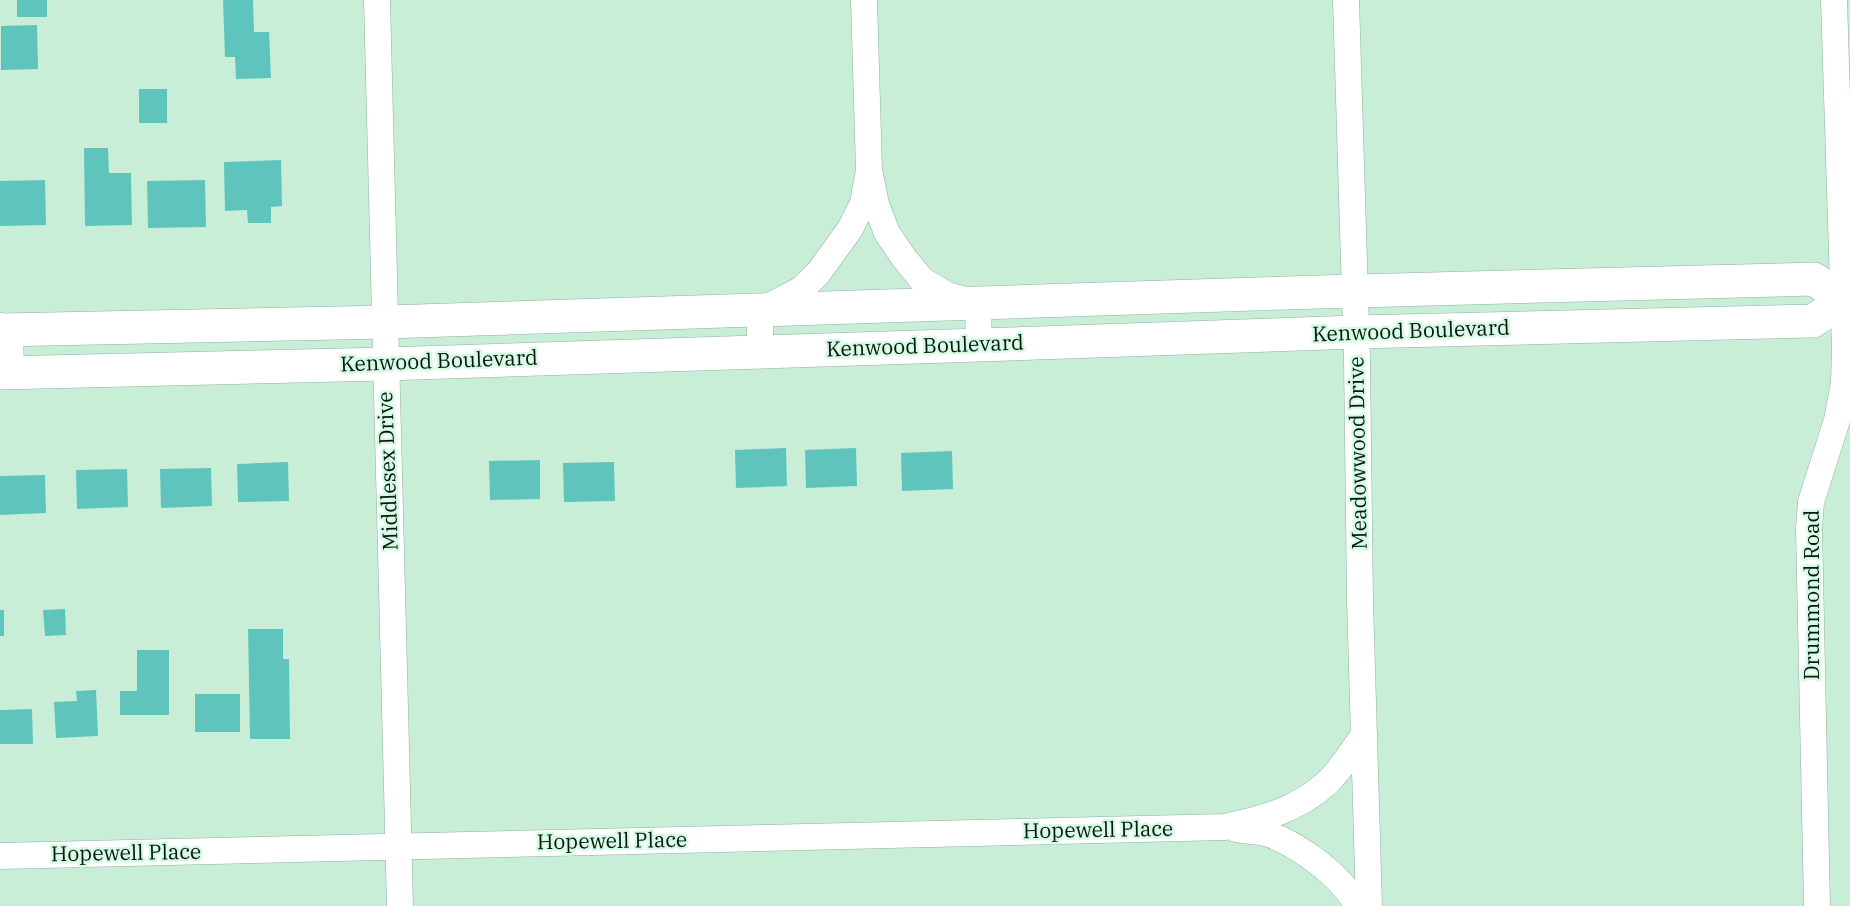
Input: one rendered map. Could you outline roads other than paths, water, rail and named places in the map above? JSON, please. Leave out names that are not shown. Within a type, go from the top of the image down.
[{"type":"street","name":"Middlesex Drive","points":[[377,0],[400,906]]},
{"type":"street","points":[[864,0],[869,170],[876,204],[887,233],[922,280],[947,295],[978,303],[979,345]]},
{"type":"street","name":"Meadowwood Drive","points":[[1346,0],[1369,906]]},
{"type":"street","name":"Drummond Road","points":[[1817,906],[1808,577],[1809,528],[1811,502],[1837,420],[1844,383],[1847,300],[1834,0]]},
{"type":"street","points":[[760,351],[760,311],[802,289],[819,272],[850,229],[863,203],[869,170]]},
{"type":"street","name":"Kenwood Boulevard","points":[[3,328],[386,322],[1354,291],[1814,279],[1847,300],[1813,321],[1356,332],[6,373]]},
{"type":"street","points":[[3,328],[6,373]]},
{"type":"street","name":"Hopewell Place","points":[[1224,827],[1268,817],[1299,804],[1326,783],[1364,734]]},
{"type":"street","name":"Hopewell Place","points":[[0,856],[1224,827],[1267,834],[1299,849],[1323,866],[1353,897],[1358,906]]}]
